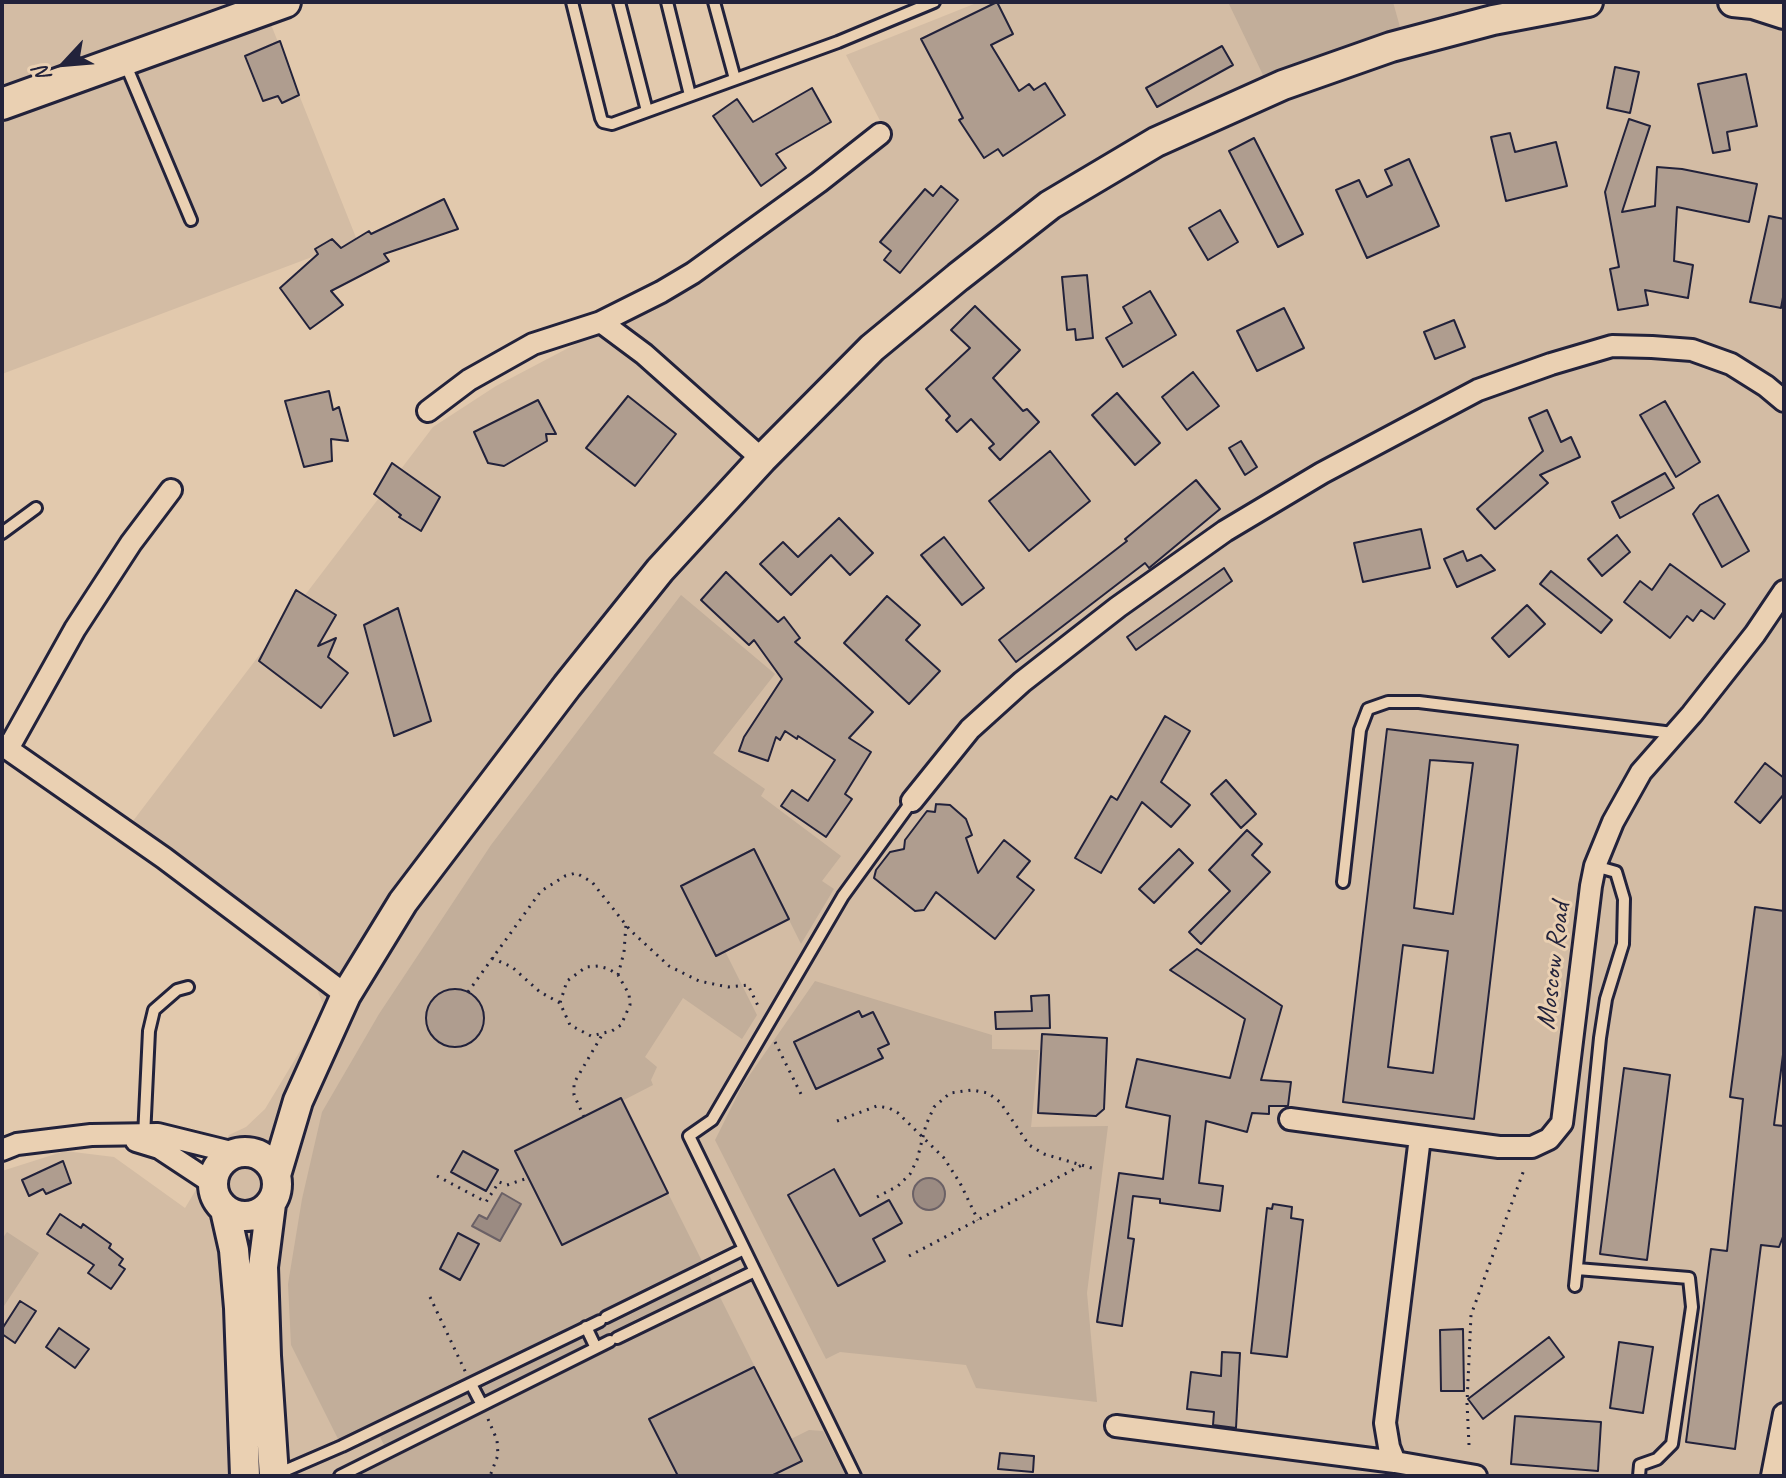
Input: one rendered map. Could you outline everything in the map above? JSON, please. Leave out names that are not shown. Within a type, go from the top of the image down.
[{"type":"main road","points":[[2,104],[284,2]]},
{"type":"street","points":[[225,1210],[245,1217],[264,1211],[271,1204],[276,1195],[276,1175],[298,1101],[346,995],[403,902],[567,686],[660,570],[762,459],[872,348],[1050,205],[1156,142],[1283,85],[1391,47],[1493,20],[1588,2]]},
{"type":"street","points":[[1733,2],[1753,4],[1784,14]]},
{"type":"street","points":[[428,411],[469,380],[533,344],[601,322],[693,273],[880,134]]},
{"type":"street","points":[[601,322],[644,354],[762,459]]},
{"type":"street","points":[[912,801],[970,729],[1022,682],[1118,607],[1225,531],[1322,473],[1478,390],[1612,346],[1652,347],[1692,350],[1731,364],[1784,401]]},
{"type":"street","points":[[171,490],[131,543],[75,629],[5,747],[164,858],[346,995]]},
{"type":"street","name":"Moscow Road","points":[[1532,1147],[1549,1139],[1562,1123],[1595,866],[1617,814],[1641,772],[1755,634],[1784,591]]},
{"type":"street","points":[[212,1183],[220,1163],[240,1152],[298,1101]]},
{"type":"street","points":[[1290,1119],[1499,1147],[1532,1147]]},
{"type":"street","points":[[144,1139],[158,1134],[265,1158],[276,1175]]},
{"type":"street","points":[[2,1150],[17,1144],[91,1135],[144,1139],[212,1183],[218,1202],[225,1210],[234,1250],[245,1476]]},
{"type":"street","points":[[1395,1462],[1385,1423],[1420,1137]]},
{"type":"street","points":[[271,1204],[263,1267],[274,1476]]},
{"type":"street","points":[[1772,1476],[1784,1414]]},
{"type":"street","points":[[1116,1426],[1395,1462],[1436,1474],[1476,1476]]},
{"type":"lane","points":[[572,2],[603,122],[612,124],[838,42],[934,2]]},
{"type":"lane","points":[[619,2],[647,111]]},
{"type":"lane","points":[[667,2],[690,95]]},
{"type":"lane","points":[[714,2],[735,79]]},
{"type":"lane","points":[[124,61],[191,220]]},
{"type":"lane","points":[[2,533],[36,508]]},
{"type":"lane","points":[[1343,882],[1360,730],[1368,709],[1388,702],[1419,702],[1675,733]]},
{"type":"lane","points":[[855,1476],[689,1136],[712,1120],[843,896],[912,801]]},
{"type":"lane","points":[[1575,1286],[1600,1038],[1606,999],[1623,944],[1624,899],[1616,872],[1595,866]]},
{"type":"lane","points":[[144,1139],[149,1031],[154,1010],[177,990],[188,987]]},
{"type":"lane","points":[[268,1476],[274,1476],[471,1384],[744,1249]]},
{"type":"lane","points":[[1577,1269],[1689,1278],[1692,1307],[1672,1444],[1657,1459],[1640,1465],[1639,1476]]},
{"type":"lane","points":[[340,1476],[755,1271]]},
{"type":"lane","points":[[586,1327],[596,1348]]},
{"type":"lane","points":[[471,1384],[482,1405]]},
{"type":"path","points":[[468,992],[541,891],[576,873],[592,882],[626,924],[669,966],[699,981],[728,987],[748,985],[802,1096]]},
{"type":"path","points":[[618,975],[626,924]]},
{"type":"path","points":[[492,958],[512,967],[540,992],[560,1003]]},
{"type":"path","points":[[584,1117],[574,1095],[574,1083],[602,1035],[621,1025],[630,1005],[629,994],[618,975],[598,966],[586,967],[567,981],[560,1003],[570,1025],[580,1032],[602,1035]]},
{"type":"path","points":[[877,1197],[898,1186],[910,1174],[934,1107],[950,1093],[972,1090],[988,1093],[1000,1102],[1029,1145],[1044,1154],[1095,1169]]},
{"type":"path","points":[[837,1121],[877,1106],[889,1108],[944,1158],[978,1220]]},
{"type":"path","points":[[1469,1445],[1467,1403],[1471,1315],[1532,1147]]},
{"type":"path","points":[[909,1256],[1082,1165]]},
{"type":"path","points":[[437,1176],[486,1202],[499,1182],[507,1185],[528,1178]]},
{"type":"path","points":[[430,1297],[471,1384]]},
{"type":"path","points":[[482,1405],[497,1440],[498,1455],[490,1476]]},
{"type":"shaded area","points":[[2,2],[262,2],[357,240],[2,374]]},
{"type":"shaded area","points":[[979,2],[1784,2],[1784,1476],[2,1476],[2,1171],[65,1151],[114,1157],[185,1208],[229,1135],[246,1127],[265,1109],[320,1018],[323,1004],[315,985],[117,842],[433,427],[496,386],[688,285],[888,136],[846,55]]},
{"type":"shaded area","points":[[1228,2],[1393,2],[1400,27],[1263,75]]},
{"type":"shaded area","points":[[681,595],[775,674],[713,753],[765,789],[761,796],[841,856],[822,881],[834,889],[801,944],[754,850],[725,951],[757,1015],[742,1039],[683,998],[645,1057],[657,1067],[651,1080],[653,1085],[622,1101],[791,1439],[809,1430],[823,1431],[846,1476],[356,1476],[350,1463],[385,1447],[380,1437],[345,1453],[291,1345],[288,1284],[302,1199],[322,1112],[379,1014],[491,845]]},
{"type":"shaded area","points":[[815,981],[992,1035],[992,1049],[1039,1050],[1031,1127],[1108,1126],[1087,1293],[1097,1402],[976,1388],[966,1365],[840,1352],[826,1359],[715,1140],[742,1086]]},
{"type":"shaded area","points":[[929,1178],[940,1183],[945,1194],[940,1205],[929,1210],[918,1205],[913,1194],[918,1183]]},
{"type":"shaded area","points":[[502,1193],[521,1204],[500,1241],[472,1226],[479,1215],[487,1219]]},
{"type":"shaded area","points":[[7,1232],[39,1253],[2,1309],[2,1239]]},
{"type":"building","points":[[997,2],[1013,34],[991,45],[1019,91],[1029,84],[1034,90],[1045,83],[1065,115],[1003,156],[998,149],[984,158],[959,120],[963,118],[921,39]]},
{"type":"building","points":[[280,41],[299,95],[282,103],[278,96],[263,101],[245,56]]},
{"type":"building","points":[[1222,46],[1233,65],[1157,107],[1146,88]]},
{"type":"building","points":[[1615,67],[1639,72],[1630,113],[1607,108]]},
{"type":"building","points":[[1746,74],[1757,126],[1727,132],[1730,150],[1713,153],[1698,84]]},
{"type":"building","points":[[812,88],[831,122],[776,154],[786,168],[761,186],[713,116],[737,99],[753,122]]},
{"type":"building","points":[[1629,119],[1650,126],[1622,212],[1655,206],[1657,167],[1757,184],[1749,222],[1677,207],[1674,261],[1693,265],[1688,298],[1645,290],[1648,305],[1618,310],[1610,269],[1619,267],[1605,192]]},
{"type":"building","points":[[1510,133],[1515,152],[1556,142],[1567,186],[1506,201],[1491,137]]},
{"type":"building","points":[[1254,138],[1303,234],[1278,247],[1229,151]]},
{"type":"building","points":[[1409,159],[1439,226],[1367,258],[1336,190],[1359,180],[1367,197],[1392,185],[1385,170]]},
{"type":"building","points":[[941,186],[958,200],[900,273],[884,260],[891,251],[880,242],[925,189],[933,196]]},
{"type":"building","points":[[444,199],[458,229],[384,254],[389,261],[331,291],[343,305],[310,329],[280,288],[318,254],[315,249],[332,239],[341,248],[369,231],[371,234]]},
{"type":"building","points":[[1220,210],[1238,242],[1208,260],[1189,228]]},
{"type":"building","points":[[1769,216],[1784,219],[1784,292],[1781,308],[1750,302]]},
{"type":"building","points":[[1087,275],[1093,338],[1076,340],[1075,329],[1067,330],[1062,277]]},
{"type":"building","points":[[1150,291],[1176,335],[1123,367],[1106,338],[1132,323],[1123,307]]},
{"type":"building","points":[[975,306],[1020,350],[993,378],[1023,411],[1027,409],[1039,422],[1000,460],[989,448],[994,444],[971,419],[957,432],[946,420],[950,416],[926,389],[970,348],[951,330]]},
{"type":"building","points":[[1284,308],[1304,348],[1257,371],[1237,331]]},
{"type":"building","points":[[1454,320],[1465,347],[1435,359],[1424,332]]},
{"type":"building","points":[[1193,372],[1219,406],[1187,430],[1162,397]]},
{"type":"building","points":[[329,391],[333,410],[339,407],[348,441],[331,439],[332,461],[304,467],[285,401]]},
{"type":"building","points":[[1117,393],[1160,443],[1135,465],[1092,415]]},
{"type":"building","points":[[628,396],[676,434],[635,486],[586,448]]},
{"type":"building","points":[[538,400],[556,434],[546,434],[547,441],[504,466],[488,463],[474,432]]},
{"type":"building","points":[[1665,401],[1700,462],[1676,477],[1640,415]]},
{"type":"building","points":[[1547,410],[1561,442],[1571,437],[1580,457],[1540,475],[1548,483],[1495,529],[1477,509],[1543,451],[1529,418]]},
{"type":"building","points":[[1241,441],[1257,467],[1245,475],[1229,448]]},
{"type":"building","points":[[1050,451],[1090,501],[1029,551],[989,501]]},
{"type":"building","points":[[392,463],[440,497],[421,531],[399,517],[401,515],[374,494]]},
{"type":"building","points":[[1665,473],[1674,488],[1620,518],[1612,502]]},
{"type":"building","points":[[1196,480],[1220,509],[1149,568],[1145,563],[1016,662],[999,640],[1127,541],[1125,539]]},
{"type":"building","points":[[1718,495],[1749,551],[1722,567],[1693,514],[1700,505]]},
{"type":"building","points":[[839,518],[873,553],[850,575],[831,555],[791,595],[760,564],[783,542],[798,557]]},
{"type":"building","points":[[1421,529],[1430,568],[1363,582],[1354,543]]},
{"type":"building","points":[[1617,535],[1630,552],[1602,576],[1588,559]]},
{"type":"building","points":[[944,537],[984,588],[962,605],[921,555]]},
{"type":"building","points":[[1463,551],[1467,561],[1481,555],[1495,570],[1457,587],[1444,559]]},
{"type":"building","points":[[1670,564],[1725,604],[1714,619],[1701,610],[1693,621],[1687,616],[1670,638],[1624,602],[1640,581],[1652,590]]},
{"type":"building","points":[[1224,568],[1232,581],[1136,650],[1127,637]]},
{"type":"building","points":[[1551,571],[1612,620],[1601,633],[1540,584]]},
{"type":"building","points":[[726,572],[778,622],[784,617],[800,638],[795,642],[873,712],[849,738],[871,752],[845,794],[852,799],[826,837],[781,806],[792,790],[808,801],[835,760],[785,731],[780,740],[776,737],[768,761],[739,751],[744,737],[782,679],[754,640],[749,645],[701,600]]},
{"type":"building","points":[[296,590],[336,615],[318,646],[336,638],[328,657],[348,673],[321,708],[259,661]]},
{"type":"building","points":[[887,596],[920,625],[906,640],[940,671],[909,704],[844,643]]},
{"type":"building","points":[[1527,605],[1545,624],[1509,657],[1492,638]]},
{"type":"building","points":[[398,608],[431,721],[394,736],[364,625]]},
{"type":"building","points":[[1165,716],[1190,731],[1161,782],[1190,805],[1171,827],[1142,802],[1101,873],[1075,858],[1111,796],[1117,800]]},
{"type":"building","points":[[1387,729],[1518,745],[1474,1119],[1343,1102]],"holes":[[[1430,760],[1473,763],[1453,914],[1414,908]],[[1403,945],[1448,951],[1433,1073],[1388,1067]]]},
{"type":"building","points":[[1765,763],[1784,778],[1784,794],[1760,823],[1735,802]]},
{"type":"building","points":[[1226,780],[1256,814],[1241,828],[1211,794]]},
{"type":"building","points":[[936,804],[950,805],[966,819],[972,835],[966,838],[978,873],[1004,840],[1030,861],[1017,877],[1034,890],[995,939],[936,892],[924,910],[915,911],[874,878],[876,870],[890,852],[904,849],[905,840],[927,811],[935,812]]},
{"type":"building","points":[[1247,830],[1262,844],[1252,855],[1270,872],[1201,944],[1189,932],[1230,891],[1209,870]]},
{"type":"building","points":[[754,849],[789,919],[716,956],[681,886]]},
{"type":"building","points":[[1179,849],[1193,863],[1154,903],[1139,889]]},
{"type":"building","points":[[1755,907],[1784,911],[1784,1047],[1774,1125],[1784,1126],[1784,1234],[1779,1247],[1761,1245],[1735,1449],[1686,1442],[1711,1249],[1727,1251],[1743,1099],[1730,1097]]},
{"type":"building","points":[[1197,949],[1282,1006],[1261,1080],[1291,1082],[1288,1106],[1269,1106],[1269,1114],[1252,1113],[1247,1132],[1206,1121],[1199,1183],[1223,1186],[1220,1211],[1133,1196],[1128,1238],[1134,1239],[1122,1326],[1097,1322],[1119,1173],[1163,1179],[1170,1116],[1126,1107],[1137,1059],[1230,1078],[1245,1019],[1170,970]]},
{"type":"building","points":[[455,989],[466,991],[475,998],[482,1007],[482,1029],[475,1038],[466,1045],[455,1047],[444,1045],[435,1038],[428,1029],[426,1018],[428,1007],[435,998],[444,991]]},
{"type":"building","points":[[1049,995],[1050,1028],[996,1029],[995,1012],[1032,1011],[1031,996]]},
{"type":"building","points":[[859,1011],[862,1017],[873,1012],[889,1044],[878,1049],[883,1058],[816,1089],[794,1042]]},
{"type":"building","points":[[1042,1034],[1107,1038],[1104,1109],[1096,1116],[1038,1113]]},
{"type":"building","points":[[1624,1068],[1670,1075],[1647,1260],[1600,1254]]},
{"type":"building","points":[[621,1098],[668,1193],[562,1245],[515,1151]]},
{"type":"building","points":[[463,1151],[498,1170],[486,1191],[451,1172]]},
{"type":"building","points":[[63,1161],[71,1183],[46,1194],[43,1189],[29,1196],[22,1180]]},
{"type":"building","points":[[834,1169],[860,1216],[889,1200],[902,1223],[873,1239],[885,1261],[838,1286],[788,1195]]},
{"type":"building","points":[[1273,1204],[1292,1207],[1291,1218],[1303,1220],[1287,1357],[1251,1353],[1267,1208],[1272,1209]]},
{"type":"building","points":[[60,1214],[81,1228],[83,1224],[111,1244],[109,1248],[123,1259],[119,1265],[125,1269],[111,1289],[88,1273],[94,1265],[47,1234]]},
{"type":"building","points":[[458,1233],[479,1244],[460,1280],[440,1269]]},
{"type":"building","points":[[20,1301],[36,1311],[15,1343],[2,1334],[2,1329]]},
{"type":"building","points":[[59,1328],[89,1349],[75,1368],[46,1347]]},
{"type":"building","points":[[1463,1329],[1464,1391],[1441,1391],[1440,1330]]},
{"type":"building","points":[[1549,1337],[1564,1357],[1483,1419],[1468,1399]]},
{"type":"building","points":[[1619,1342],[1653,1347],[1643,1413],[1610,1408]]},
{"type":"building","points":[[1222,1352],[1240,1353],[1236,1428],[1213,1425],[1214,1412],[1187,1409],[1191,1372],[1221,1376]]},
{"type":"building","points":[[754,1367],[802,1461],[771,1476],[678,1476],[649,1419]]},
{"type":"building","points":[[1515,1416],[1601,1422],[1598,1471],[1511,1464]]},
{"type":"building","points":[[1000,1453],[1034,1456],[1033,1472],[998,1469]]}]
